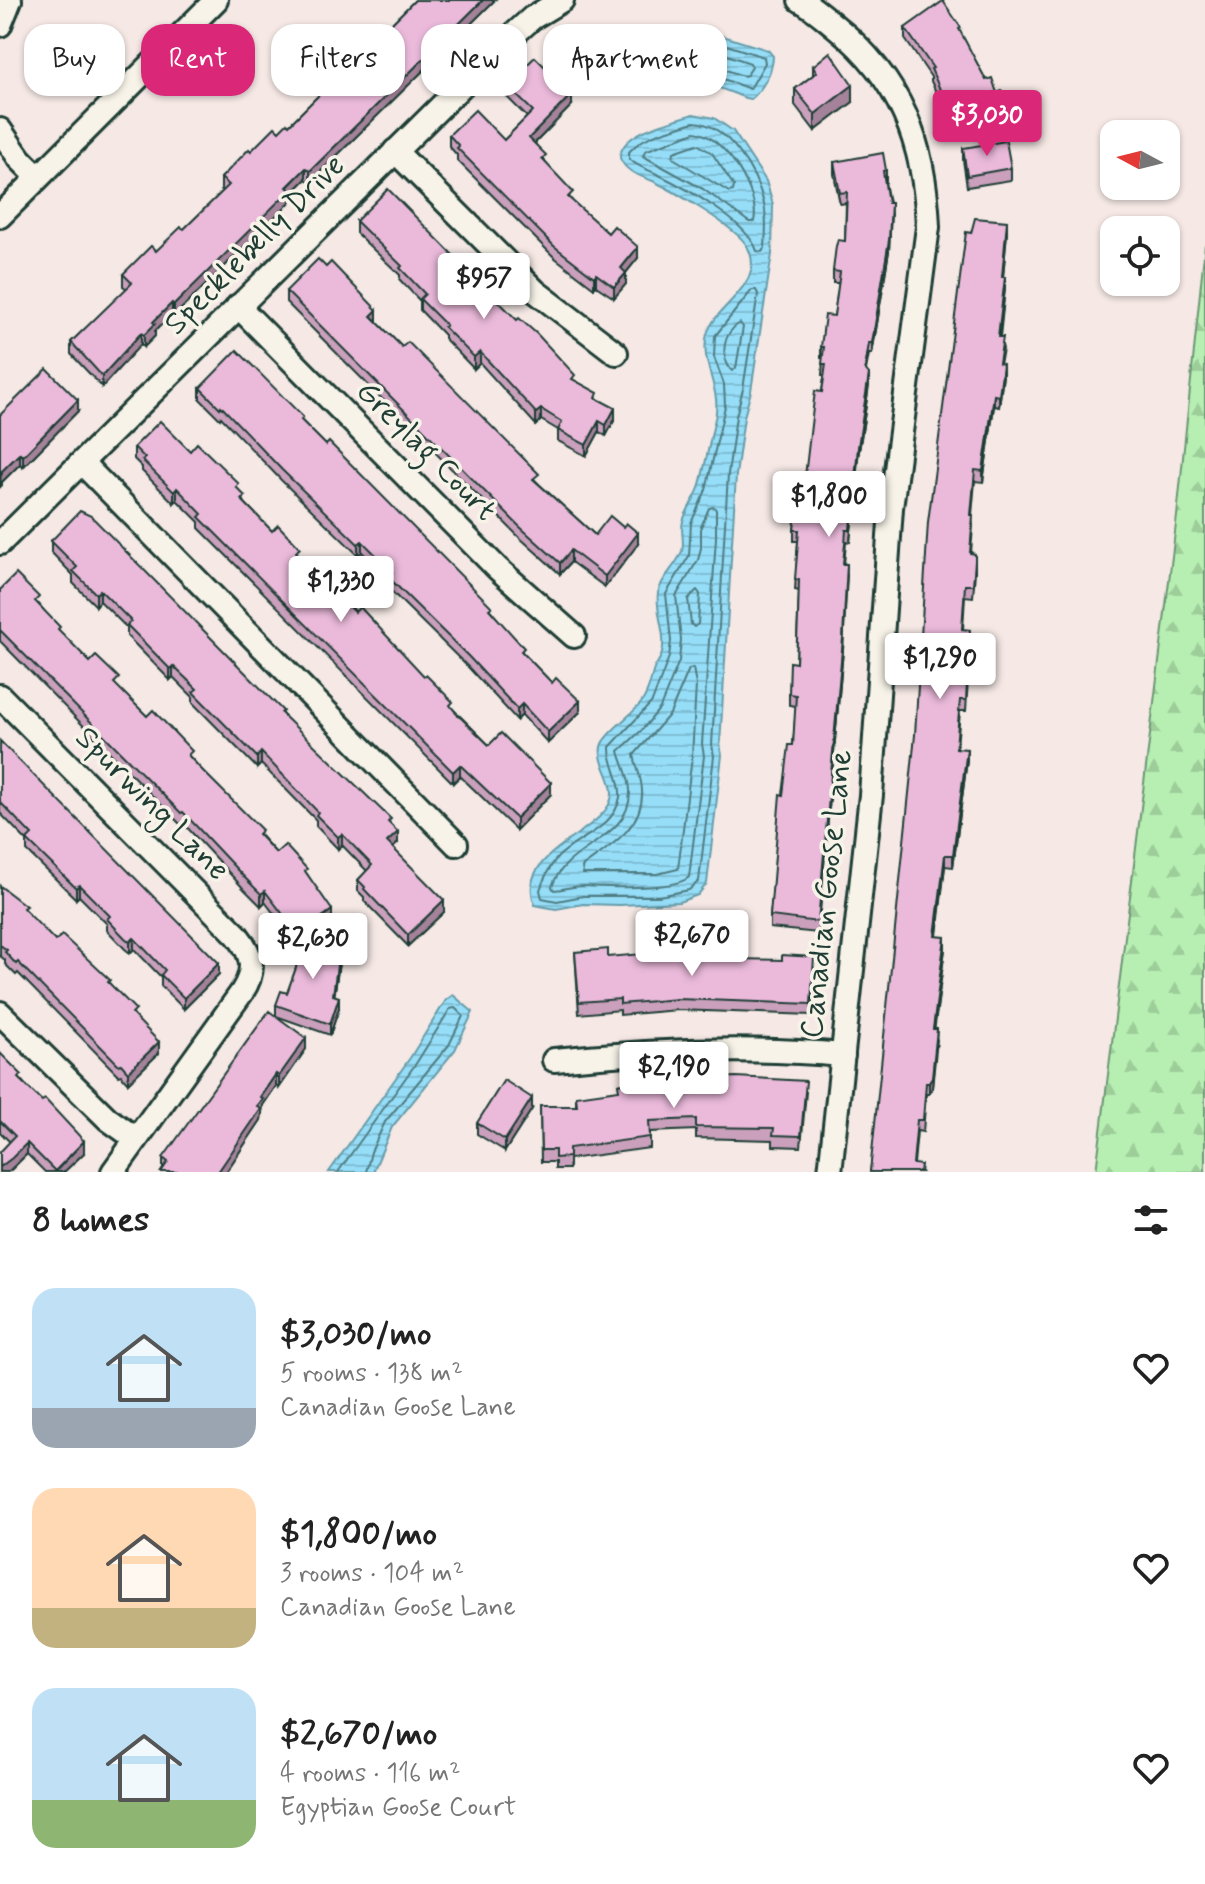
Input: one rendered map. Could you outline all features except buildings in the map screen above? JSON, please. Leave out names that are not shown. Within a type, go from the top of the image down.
[{"type":"street","points":[[0,25],[10,0]]},
{"type":"street","points":[[0,216],[216,0]]},
{"type":"street","name":"Specklebelly Drive","points":[[0,543],[510,38],[532,18],[562,0]]},
{"type":"street","name":"Canadian Goose Lane","points":[[800,0],[855,42],[893,89],[914,133],[927,186],[928,227],[891,508],[871,795],[830,1172]]},
{"type":"street","points":[[0,130],[20,159],[38,177]]},
{"type":"street","points":[[395,151],[535,291],[616,353]]},
{"type":"street","name":"Greylag Court","points":[[238,306],[497,568],[574,636]]},
{"type":"street","points":[[82,463],[456,844]]},
{"type":"street","name":"Spurwing Lane","points":[[0,696],[237,935],[253,963],[250,979],[242,992],[136,1139]]},
{"type":"street","points":[[0,1013],[108,1119],[136,1139],[113,1172]]},
{"type":"street","points":[[554,1060],[658,1051],[843,1055]]},
{"type":"green space","points":[[1205,244],[1205,1172],[1096,1172],[1177,516]]},
{"type":"water","points":[[727,37],[768,50],[773,56],[771,68],[759,91],[751,99],[727,91]]},
{"type":"water","points":[[693,114],[714,118],[733,131],[766,181],[773,205],[772,254],[736,475],[720,745],[722,755],[707,883],[698,895],[679,902],[583,904],[556,909],[535,905],[532,886],[537,870],[549,856],[596,820],[607,808],[612,794],[601,747],[644,699],[661,655],[663,638],[658,593],[682,551],[683,521],[699,488],[714,423],[716,399],[706,356],[707,334],[751,272],[752,259],[741,238],[704,210],[630,171],[620,158],[628,141],[638,134]]},
{"type":"water","points":[[453,995],[473,1012],[455,1050],[392,1127],[373,1172],[329,1172],[410,1058],[446,1000]]}]
